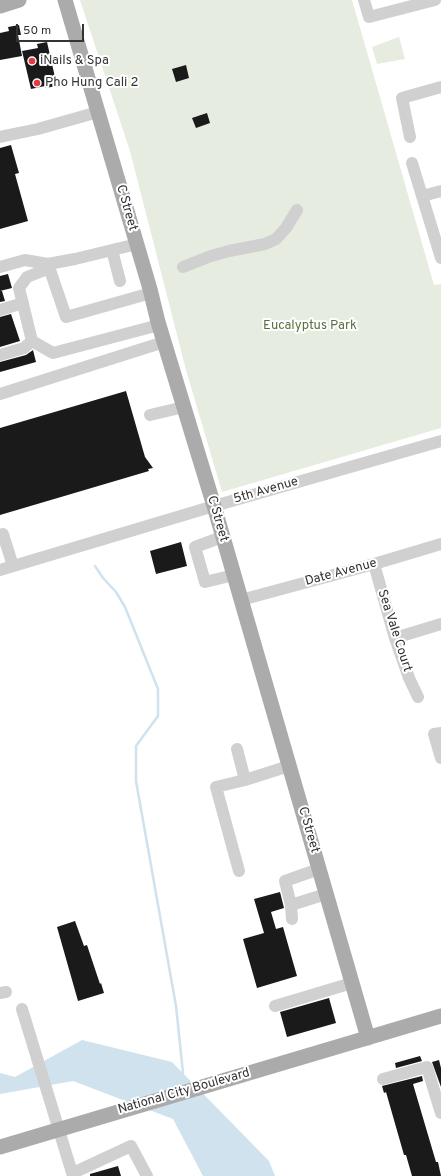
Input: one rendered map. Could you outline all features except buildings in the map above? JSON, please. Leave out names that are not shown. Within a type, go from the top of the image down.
[{"type":"main road","points":[[0,6],[19,0]]},
{"type":"main road","name":"C Street","points":[[65,0],[137,244],[164,342],[214,506],[368,1038]]},
{"type":"main road","name":"National City Boulevard","points":[[0,1147],[441,1016]]},
{"type":"street","points":[[364,0],[369,17],[436,0]]},
{"type":"street","points":[[410,136],[402,98],[441,87]]},
{"type":"street","points":[[0,138],[98,112]]},
{"type":"street","points":[[412,163],[441,258]]},
{"type":"street","points":[[422,196],[441,191]]},
{"type":"street","points":[[183,267],[211,256],[265,244],[276,239],[286,228],[297,210]]},
{"type":"street","points":[[137,244],[49,266],[27,277],[19,288],[32,341],[53,353],[159,325]]},
{"type":"street","points":[[112,250],[120,281]]},
{"type":"street","points":[[0,267],[25,260],[49,266]]},
{"type":"street","points":[[49,266],[66,317],[151,293]]},
{"type":"street","points":[[0,310],[23,303]]},
{"type":"street","points":[[0,355],[24,348],[32,341]]},
{"type":"street","points":[[0,394],[164,342]]},
{"type":"street","points":[[150,415],[184,407]]},
{"type":"street","name":"5th Avenue","points":[[0,570],[214,506],[441,441]]},
{"type":"street","points":[[4,534],[13,566]]},
{"type":"street","points":[[222,537],[195,547],[205,582],[234,575]]},
{"type":"street","name":"Date Avenue","points":[[241,600],[441,544]]},
{"type":"street","name":"Sea Vale Court","points":[[374,564],[409,678],[418,697]]},
{"type":"street","points":[[396,638],[441,624]]},
{"type":"street","points":[[441,733],[434,734],[441,758]]},
{"type":"street","points":[[237,750],[245,780]]},
{"type":"street","points":[[239,870],[216,787],[245,780],[289,766]]},
{"type":"street","points":[[292,920],[291,906],[285,881],[319,870]]},
{"type":"street","points":[[291,906],[326,894]]},
{"type":"street","points":[[275,1006],[352,983]]},
{"type":"street","points":[[22,1009],[73,1175],[131,1146],[147,1176]]},
{"type":"street","points":[[383,1079],[427,1066],[439,1100],[441,1113]]},
{"type":"green space","name":"Eucalyptus Park","points":[[80,0],[352,0],[434,285],[441,284],[441,428],[222,492],[186,370],[130,151]]},
{"type":"green space","points":[[399,37],[405,59],[377,64],[372,47]]},
{"type":"water","points":[[82,1040],[172,1062],[269,1161],[275,1176],[203,1176],[173,1119],[73,1081],[0,1094],[0,1073],[15,1077]]},
{"type":"waterway","points":[[95,566],[103,578],[116,592],[125,607],[158,689],[158,716],[136,746],[136,781],[176,1006],[183,1073]]},
{"type":"place","name":"iNails & Spa","points":[[32,61]]},
{"type":"place","name":"Pho Hung Cali 2","points":[[37,83]]}]
